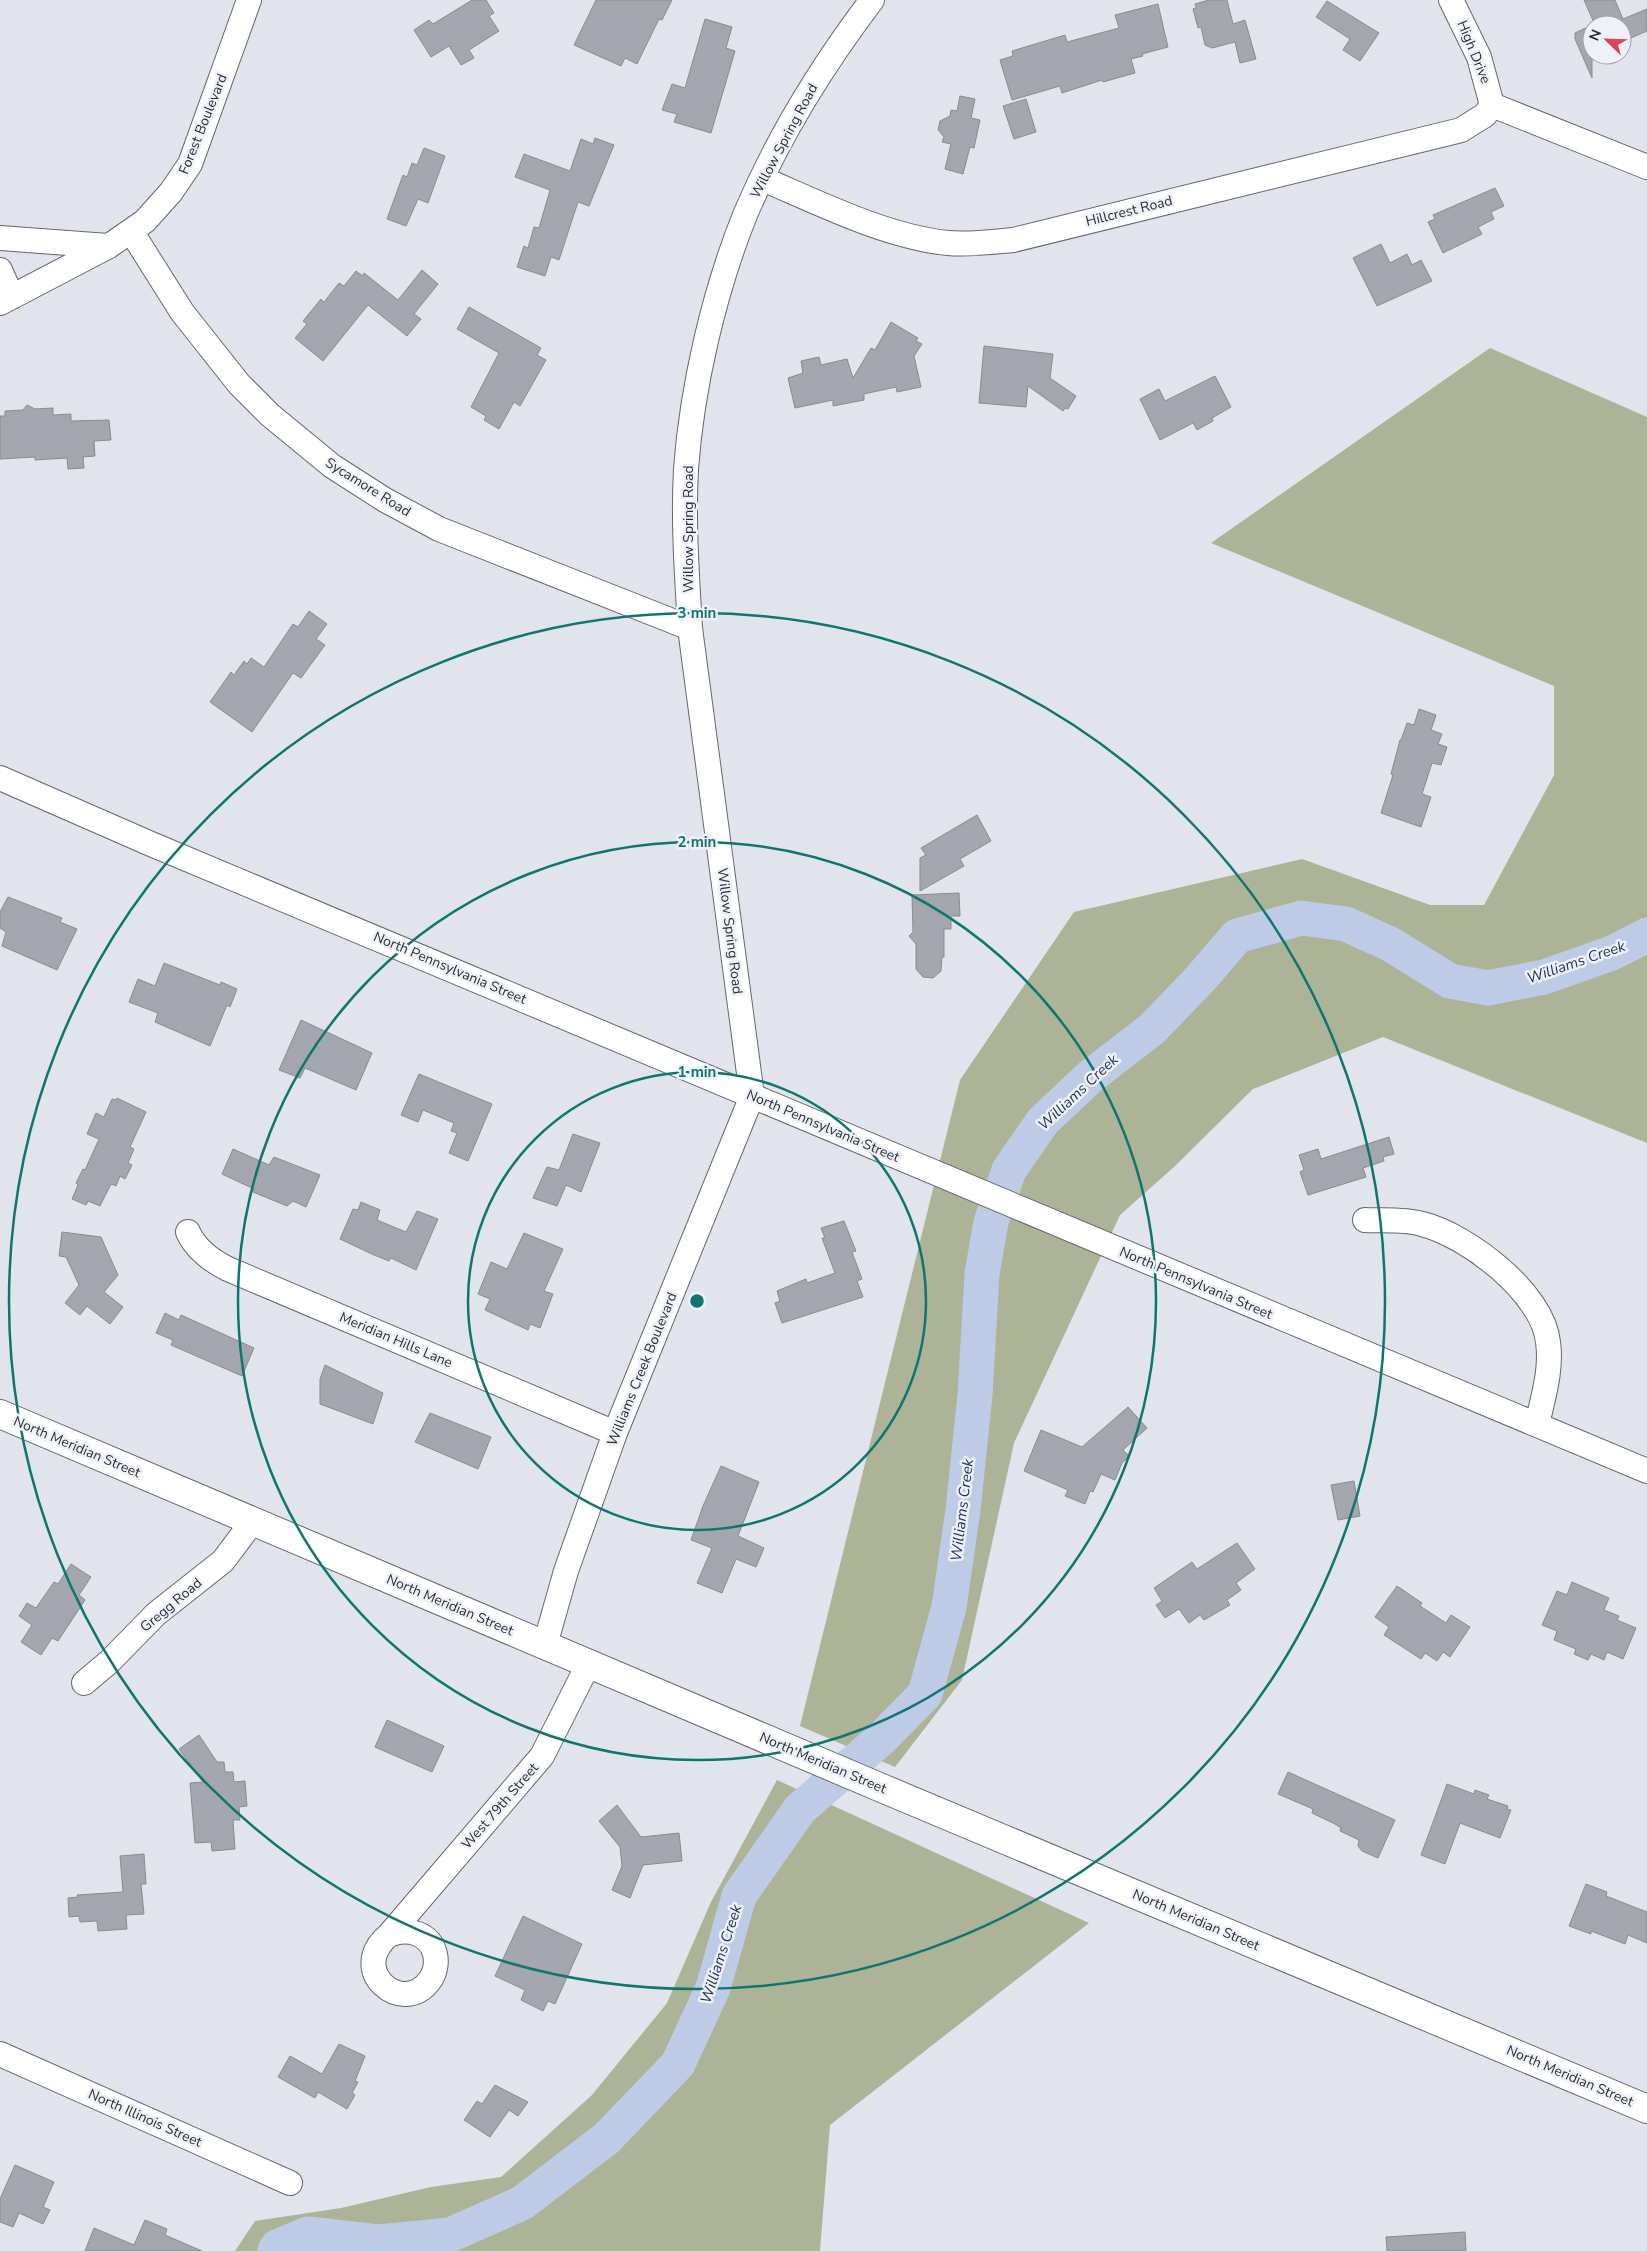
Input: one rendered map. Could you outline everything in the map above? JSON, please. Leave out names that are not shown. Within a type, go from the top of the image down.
[{"type":"main road","name":"North Meridian Street","points":[[0,1414],[884,1789],[1647,2108]]},
{"type":"street","name":"Forest Boulevard","points":[[6,300],[109,246],[145,221],[172,192],[190,164],[249,0]]},
{"type":"street","name":"Willow Spring Road","points":[[752,1096],[690,628],[685,561],[685,511],[690,428],[702,362],[718,299],[745,216],[789,126],[872,0]]},
{"type":"street","name":"High Drive","points":[[1451,0],[1477,52],[1492,105]]},
{"type":"street","name":"Hillcrest Road","points":[[763,179],[900,234],[937,242],[980,244],[1013,240],[1462,130],[1485,115],[1492,105]]},
{"type":"street","points":[[1492,105],[1647,167]]},
{"type":"street","name":"Sycamore Road","points":[[131,231],[182,312],[240,384],[270,415],[332,466],[385,500],[439,529],[690,628]]},
{"type":"street","points":[[0,238],[109,246]]},
{"type":"street","points":[[0,270],[6,300]]},
{"type":"street","name":"North Pennsylvania Street","points":[[0,778],[151,844],[600,1031],[1063,1228],[1647,1471]]},
{"type":"street","name":"Williams Creek Boulevard","points":[[545,1645],[566,1571],[615,1433],[752,1096]]},
{"type":"street","points":[[1365,1220],[1422,1224],[1445,1234],[1497,1265],[1523,1290],[1540,1315],[1548,1339],[1550,1364],[1537,1425]]},
{"type":"street","name":"Meridian Hills Lane","points":[[188,1232],[205,1254],[228,1269],[615,1433]]},
{"type":"street","name":"Gregg Road","points":[[84,1683],[109,1662],[156,1614],[224,1561],[253,1521]]},
{"type":"street","name":"West 79th Street","points":[[389,1935],[542,1756],[589,1663]]},
{"type":"street","name":"North Illinois Street","points":[[0,2054],[290,2183]]},
{"type":"green space","points":[[1490,348],[1647,417],[1647,1143],[1383,1037],[1253,1089],[1174,1167],[1120,1215],[1014,1443],[962,1680],[895,1767],[800,1726],[960,1080],[1074,912],[1302,859],[1430,905],[1484,905],[1554,775],[1554,686],[1211,543]]},
{"type":"green space","points":[[777,1780],[1089,1923],[830,2125],[820,2251],[235,2251],[255,2221],[341,2208],[431,2187],[501,2177],[592,2095],[667,2003],[711,1902]]},
{"type":"building","points":[[472,0],[486,0],[494,13],[489,16],[499,31],[469,50],[474,58],[461,65],[449,46],[431,57],[414,30],[429,20],[433,24]]},
{"type":"building","points":[[596,0],[672,0],[662,20],[659,19],[637,64],[625,58],[621,66],[574,45]]},
{"type":"building","points":[[1209,0],[1227,0],[1233,24],[1245,20],[1256,59],[1240,63],[1235,42],[1212,48],[1205,45],[1201,27],[1198,28],[1193,9],[1196,8],[1195,4]]},
{"type":"building","points":[[1584,0],[1615,0],[1621,15],[1591,15]]},
{"type":"building","points":[[1327,1],[1379,33],[1360,61],[1343,50],[1350,39],[1316,17]]},
{"type":"building","points":[[1158,4],[1168,47],[1131,59],[1135,73],[1103,82],[1102,80],[1062,93],[1060,86],[1012,100],[1000,60],[1013,56],[1012,51],[1065,35],[1067,42],[1119,28],[1115,15]]},
{"type":"building","points":[[1647,9],[1647,31],[1632,38],[1632,15]]},
{"type":"building","points":[[705,19],[732,27],[726,48],[735,51],[711,133],[674,122],[677,114],[662,110],[672,84],[685,88]]},
{"type":"building","points":[[1582,30],[1582,55],[1575,39],[1575,33]]},
{"type":"building","points":[[1586,65],[1592,65],[1592,78]]},
{"type":"building","points":[[960,96],[975,99],[971,118],[980,120],[974,148],[970,147],[963,174],[945,169],[951,144],[942,142],[944,137],[938,130],[940,121],[950,116],[951,110],[957,111]]},
{"type":"building","points":[[1026,99],[1036,132],[1014,139],[1003,106]]},
{"type":"building","points":[[595,138],[614,145],[589,206],[578,202],[559,260],[551,257],[545,276],[517,267],[524,246],[528,248],[534,227],[539,228],[550,190],[515,177],[524,154],[570,171],[581,139],[593,144]]},
{"type":"building","points":[[424,148],[445,156],[428,203],[418,199],[406,226],[387,219],[403,175],[407,177],[412,163],[417,165]]},
{"type":"building","points":[[1495,188],[1504,206],[1491,212],[1494,219],[1478,227],[1482,234],[1443,253],[1428,222],[1435,219],[1433,215]]},
{"type":"building","points":[[1381,244],[1390,263],[1407,254],[1412,265],[1421,260],[1432,281],[1377,306],[1353,258]]},
{"type":"building","points":[[422,270],[438,284],[414,314],[421,319],[407,336],[368,305],[323,361],[295,338],[307,324],[303,321],[321,299],[324,302],[339,283],[344,286],[356,271],[363,276],[364,273],[398,300]]},
{"type":"building","points":[[469,307],[541,348],[537,355],[546,360],[520,406],[514,402],[499,429],[484,420],[486,416],[471,407],[499,353],[457,329]]},
{"type":"building","points":[[891,322],[918,338],[916,341],[922,344],[914,356],[921,387],[897,392],[896,387],[864,394],[864,400],[833,406],[833,400],[795,408],[788,378],[803,373],[801,361],[819,357],[821,365],[847,359],[853,378],[871,348],[875,350]]},
{"type":"building","points":[[984,346],[1053,354],[1050,378],[1076,396],[1068,409],[1065,408],[1063,411],[1028,386],[1026,407],[979,403]]},
{"type":"building","points":[[1215,376],[1231,407],[1212,418],[1213,421],[1197,430],[1193,423],[1160,440],[1140,399],[1159,389],[1165,401]]},
{"type":"building","points":[[27,405],[35,409],[53,408],[53,415],[71,414],[71,421],[109,420],[111,440],[94,441],[95,456],[83,457],[84,468],[68,469],[67,458],[35,460],[35,457],[0,459],[0,416],[5,416],[5,411],[23,410]]},
{"type":"building","points":[[309,611],[327,624],[316,639],[325,645],[301,678],[293,673],[252,732],[210,702],[231,672],[234,675],[244,661],[247,664],[251,658],[264,667],[293,624],[298,627]]},
{"type":"building","points":[[1419,709],[1436,715],[1431,730],[1442,734],[1438,744],[1447,747],[1441,765],[1432,763],[1422,794],[1431,797],[1421,827],[1381,813],[1393,775],[1391,774],[1400,740],[1407,723],[1414,725]]},
{"type":"building","points":[[977,815],[991,841],[960,859],[964,866],[920,891],[920,858],[926,855],[921,848]]},
{"type":"building","points":[[959,893],[960,916],[951,916],[951,929],[944,929],[944,957],[942,957],[941,971],[933,978],[923,977],[916,969],[916,944],[909,936],[913,932],[912,895]]},
{"type":"building","points":[[8,897],[62,918],[60,922],[77,929],[57,970],[2,946],[6,932],[0,928],[0,912]]},
{"type":"building","points":[[164,963],[220,985],[221,982],[237,989],[230,1007],[227,1005],[210,1046],[155,1022],[158,1013],[129,1002],[138,979],[155,986]]},
{"type":"building","points":[[301,1020],[372,1053],[356,1090],[305,1068],[300,1078],[279,1070]]},
{"type":"building","points":[[419,1074],[492,1104],[468,1161],[449,1153],[457,1133],[451,1131],[454,1123],[423,1110],[418,1122],[401,1115]]},
{"type":"building","points":[[117,1098],[146,1112],[130,1147],[134,1149],[128,1163],[132,1165],[125,1179],[120,1176],[116,1186],[111,1184],[100,1206],[88,1201],[86,1205],[72,1199],[78,1185],[76,1183],[83,1169],[85,1170],[99,1139],[87,1134],[96,1113],[104,1117],[112,1099],[116,1100]]},
{"type":"building","points":[[573,1134],[600,1143],[581,1192],[566,1185],[557,1206],[533,1198],[547,1167],[559,1170]]},
{"type":"building","points":[[1389,1137],[1394,1154],[1383,1157],[1384,1161],[1363,1168],[1366,1177],[1308,1195],[1300,1172],[1304,1170],[1299,1155],[1318,1149],[1321,1159]]},
{"type":"building","points":[[233,1149],[269,1165],[274,1157],[320,1175],[306,1207],[293,1201],[287,1206],[253,1192],[254,1189],[222,1174]]},
{"type":"building","points":[[361,1202],[380,1210],[377,1220],[406,1232],[417,1211],[438,1219],[416,1270],[391,1258],[389,1261],[374,1255],[340,1239],[353,1209],[358,1210]]},
{"type":"building","points":[[844,1221],[856,1251],[852,1252],[862,1279],[857,1281],[863,1297],[782,1323],[775,1303],[780,1301],[777,1291],[806,1279],[807,1283],[835,1273],[822,1238],[825,1238],[821,1228]]},
{"type":"building","points":[[62,1232],[101,1237],[118,1275],[104,1292],[123,1307],[110,1324],[87,1306],[80,1315],[65,1303],[79,1285],[66,1257],[59,1256]]},
{"type":"building","points":[[524,1233],[563,1249],[544,1291],[553,1294],[540,1328],[530,1324],[528,1330],[485,1310],[490,1299],[478,1294],[491,1262],[507,1269]]},
{"type":"building","points":[[165,1313],[179,1320],[181,1315],[254,1348],[242,1376],[171,1345],[173,1340],[156,1333]]},
{"type":"building","points":[[325,1365],[383,1393],[373,1424],[320,1404],[320,1379]]},
{"type":"building","points":[[1128,1407],[1147,1428],[1123,1450],[1129,1456],[1122,1463],[1115,1480],[1101,1474],[1093,1492],[1090,1491],[1085,1504],[1065,1496],[1068,1490],[1024,1471],[1041,1430],[1082,1447]]},
{"type":"building","points":[[430,1413],[491,1437],[478,1469],[415,1442]]},
{"type":"building","points":[[721,1466],[759,1482],[738,1536],[764,1548],[756,1567],[736,1559],[722,1593],[697,1583],[712,1548],[691,1540],[703,1506]]},
{"type":"building","points":[[1354,1481],[1360,1516],[1338,1520],[1331,1485]]},
{"type":"building","points":[[1237,1543],[1255,1569],[1236,1583],[1241,1590],[1227,1600],[1230,1605],[1204,1620],[1200,1615],[1189,1623],[1179,1609],[1165,1618],[1156,1605],[1162,1601],[1154,1588],[1192,1562],[1197,1569]]},
{"type":"building","points":[[71,1564],[91,1577],[79,1595],[85,1600],[58,1641],[52,1638],[41,1655],[21,1642],[32,1625],[19,1616],[27,1603],[36,1608],[54,1582],[58,1584]]},
{"type":"building","points":[[1572,1582],[1609,1598],[1604,1610],[1619,1616],[1617,1620],[1636,1628],[1623,1659],[1607,1652],[1604,1660],[1591,1654],[1588,1660],[1574,1654],[1576,1649],[1554,1640],[1557,1631],[1542,1625],[1557,1591],[1567,1595]]},
{"type":"building","points":[[1397,1586],[1422,1603],[1420,1606],[1446,1623],[1451,1615],[1470,1627],[1450,1657],[1443,1652],[1437,1661],[1425,1653],[1421,1659],[1384,1635],[1389,1627],[1375,1617]]},
{"type":"building","points":[[387,1720],[444,1746],[432,1772],[375,1747]]},
{"type":"building","points":[[199,1735],[217,1762],[224,1762],[225,1772],[233,1772],[234,1782],[245,1781],[247,1806],[239,1807],[240,1820],[233,1820],[235,1849],[212,1851],[211,1842],[195,1843],[190,1783],[203,1782],[179,1749]]},
{"type":"building","points":[[1288,1772],[1395,1820],[1378,1858],[1362,1851],[1358,1846],[1359,1840],[1340,1831],[1341,1828],[1335,1824],[1312,1813],[1313,1809],[1278,1794]]},
{"type":"building","points":[[1447,1784],[1474,1794],[1475,1790],[1489,1795],[1487,1799],[1508,1806],[1507,1809],[1511,1810],[1500,1838],[1460,1823],[1445,1864],[1421,1855]]},
{"type":"building","points":[[617,1805],[641,1837],[679,1833],[682,1861],[643,1865],[630,1898],[612,1890],[622,1866],[620,1847],[599,1821]]},
{"type":"building","points":[[144,1854],[146,1884],[141,1884],[144,1914],[126,1915],[127,1929],[98,1931],[97,1921],[80,1922],[79,1916],[69,1917],[68,1898],[78,1897],[77,1895],[123,1892],[120,1856]]},
{"type":"building","points":[[1586,1884],[1607,1892],[1606,1896],[1647,1912],[1647,1943],[1628,1935],[1625,1944],[1591,1931],[1591,1934],[1569,1926]]},
{"type":"building","points":[[523,1916],[582,1944],[555,2004],[548,2001],[543,2011],[521,2000],[525,1990],[495,1976]]},
{"type":"building","points":[[339,2044],[365,2056],[355,2081],[358,2082],[352,2093],[355,2095],[347,2109],[318,2092],[315,2098],[278,2077],[290,2056],[322,2074]]},
{"type":"building","points":[[495,2085],[528,2102],[518,2116],[509,2110],[490,2137],[464,2120],[477,2101],[482,2104]]},
{"type":"building","points":[[15,2165],[54,2182],[43,2207],[50,2210],[43,2224],[19,2213],[13,2227],[0,2222],[0,2199]]},
{"type":"building","points":[[145,2220],[167,2229],[165,2235],[202,2251],[85,2251],[94,2228],[134,2245]]},
{"type":"building","points":[[1465,2232],[1466,2251],[1387,2251],[1386,2237]]},
{"type":"waterway","name":"Williams Creek","points":[[275,2251],[277,2247],[308,2234],[379,2242],[450,2235],[522,2203],[607,2138],[678,2064],[713,1988],[739,1896],[800,1809],[882,1738],[925,1694],[949,1607],[963,1510],[975,1395],[982,1274],[991,1222],[1009,1170],[1043,1121],[1091,1076],[1152,1029],[1201,978],[1237,936],[1301,918],[1346,924],[1390,944],[1450,981],[1488,988],[1544,977],[1612,953],[1647,935]]}]
